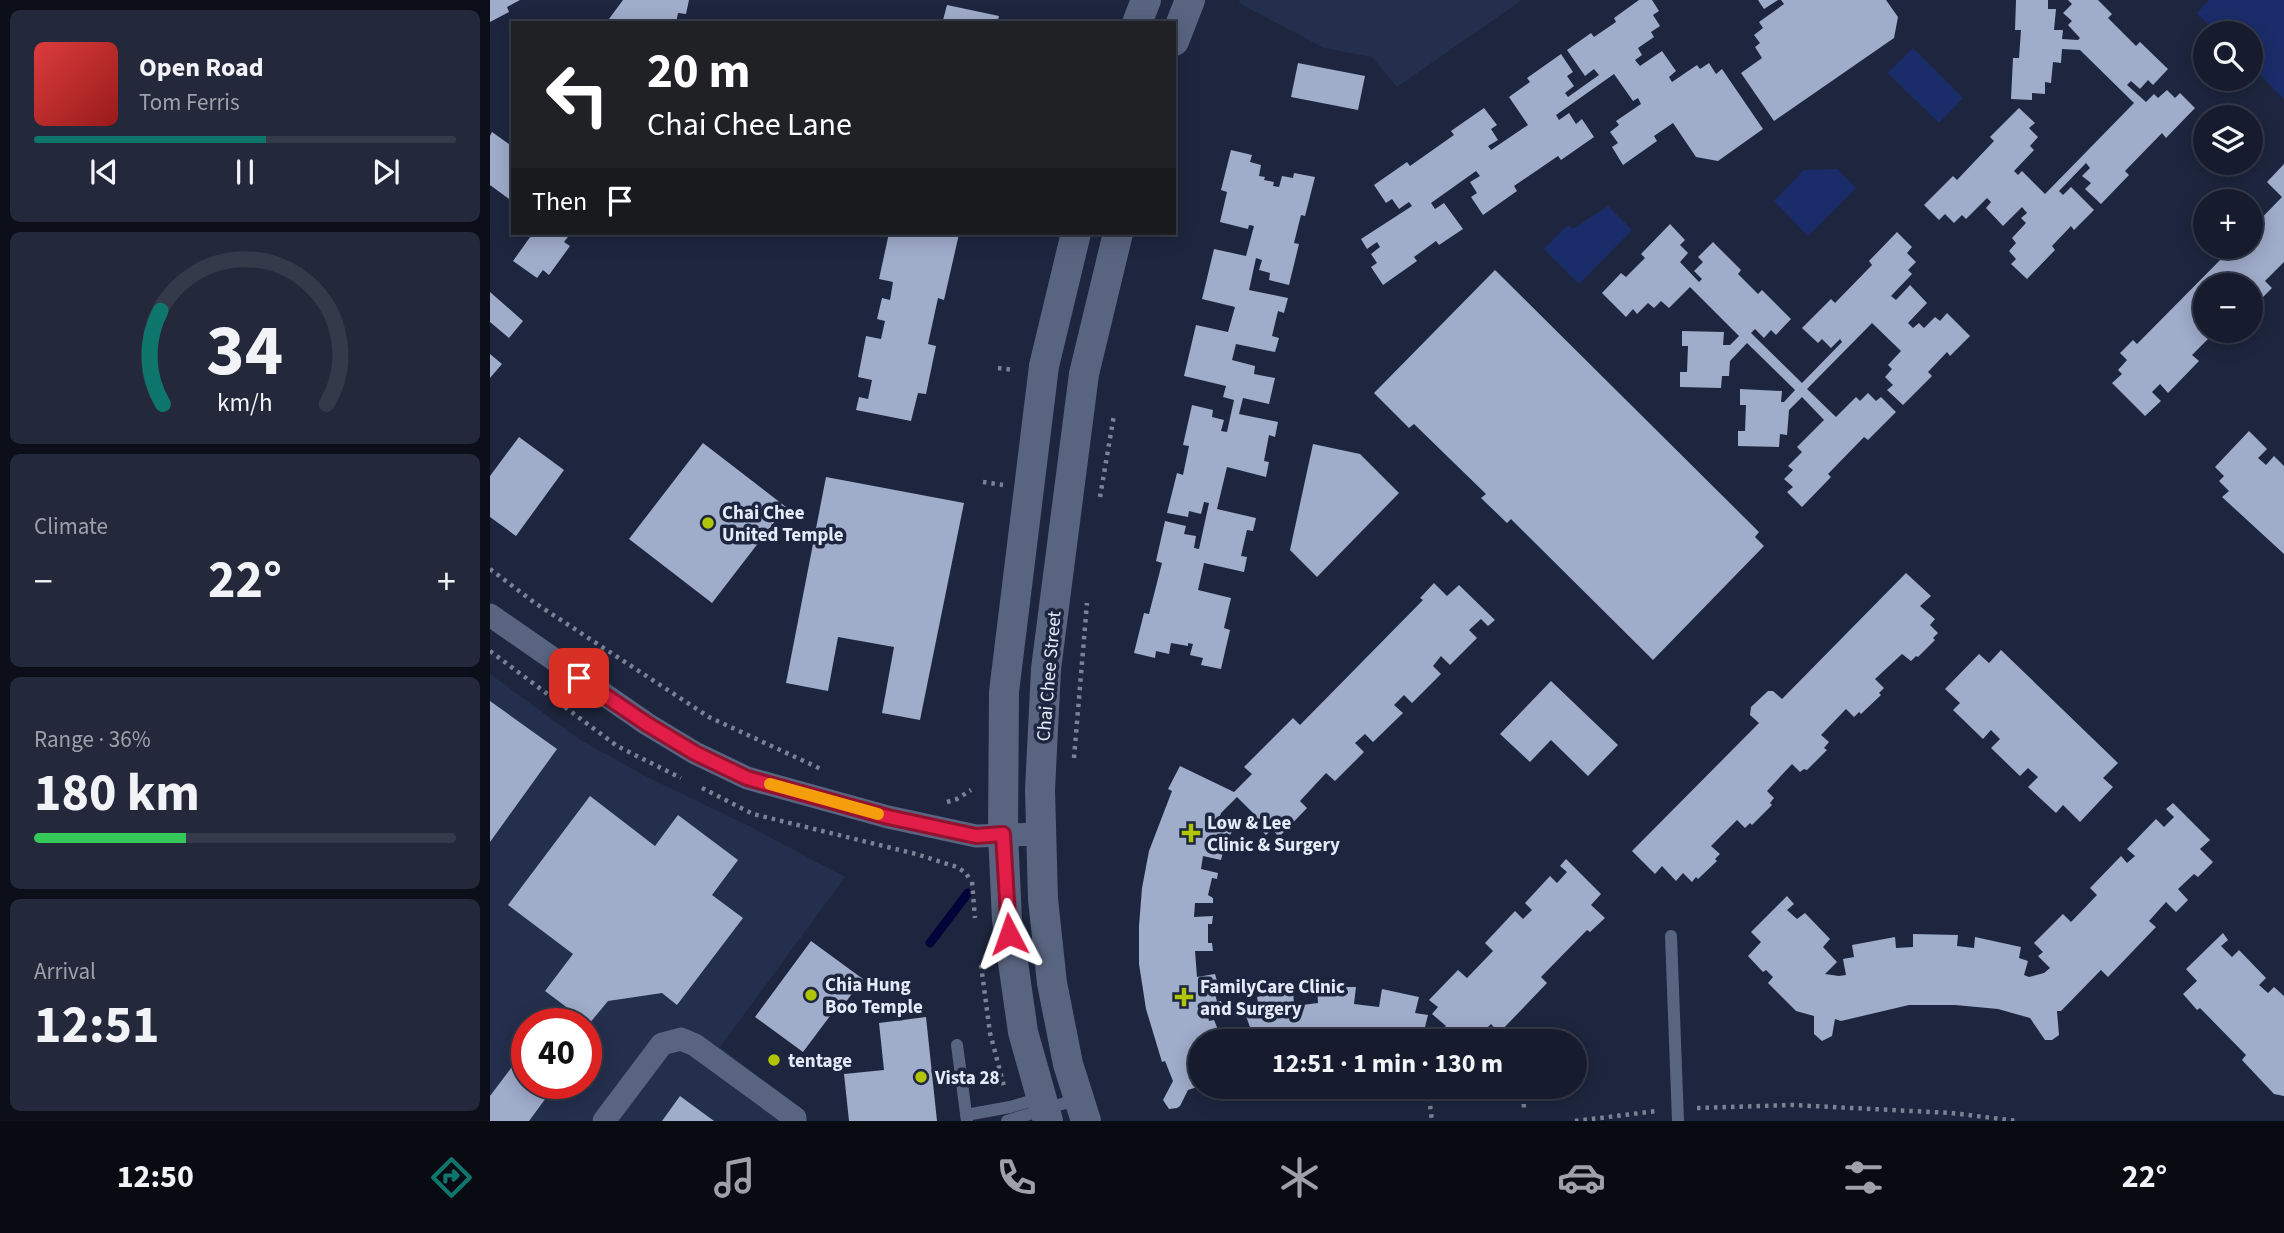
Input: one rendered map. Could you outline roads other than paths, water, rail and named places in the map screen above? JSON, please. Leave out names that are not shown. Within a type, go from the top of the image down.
[{"type":"street","points":[[1139,21],[1146,0]]},
{"type":"street","points":[[1176,36],[1190,0]]},
{"type":"street","name":"Chai Chee Street","points":[[1044,1110],[1023,1032],[1007,920],[1003,834],[1004,692],[1044,366],[1076,235]]},
{"type":"street","name":"Chai Chee Street","points":[[1082,1110],[1062,1037],[1052,983],[1043,899],[1040,790],[1049,643],[1084,374],[1118,235]]},
{"type":"street","points":[[490,615],[647,724],[695,753],[747,778],[900,820],[976,836],[1042,834]]},
{"type":"street","points":[[604,1121],[662,1044],[681,1040],[695,1045],[795,1118],[795,1121]]},
{"type":"lane","points":[[1671,936],[1678,1115]]},
{"type":"lane","points":[[957,1045],[966,1118],[1010,1107],[1082,1110]]},
{"type":"lane","points":[[1007,1121],[1044,1110]]},
{"type":"waterway","points":[[930,943],[968,893]]},
{"type":"place","name":"Chai Chee United Temple","points":[[708,523]]},
{"type":"place","name":"Low & Lee Clinic & Surgery","points":[[1191,833]]},
{"type":"place","name":"Chia Hung Boo Temple","points":[[811,995]]},
{"type":"place","name":"FamilyCare Clinic and Surgery","points":[[1184,997]]},
{"type":"place","name":"tentage","points":[[774,1060]]},
{"type":"place","name":"Vista 28","points":[[921,1077]]}]
